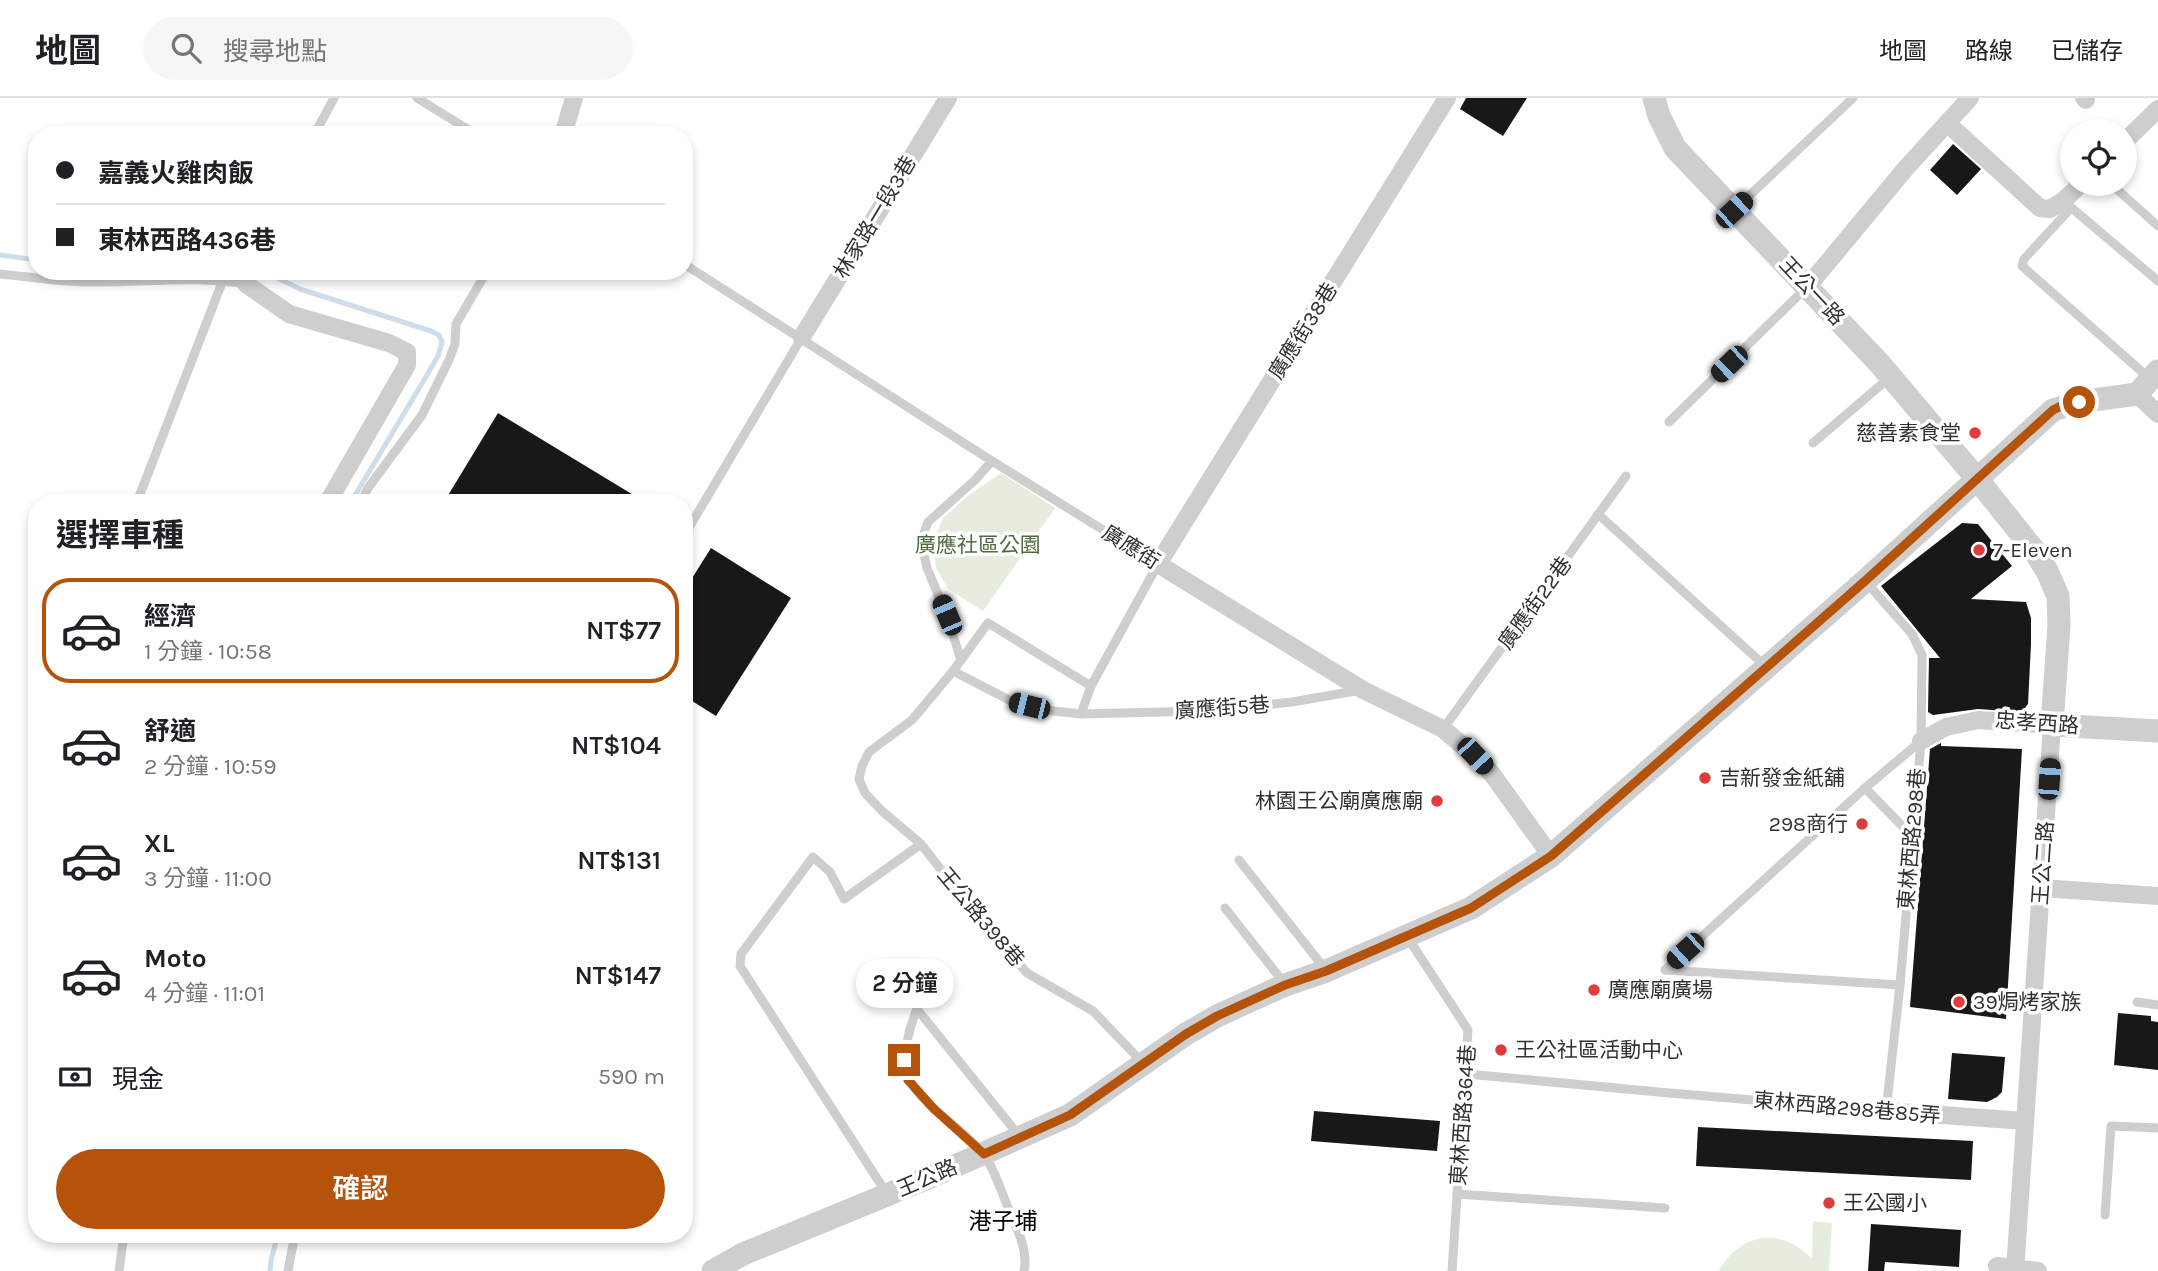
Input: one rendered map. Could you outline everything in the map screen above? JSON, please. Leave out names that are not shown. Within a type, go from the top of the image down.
[{"type":"street","points":[[566,126],[574,98]]},
{"type":"street","name":"林家路一段3巷","points":[[802,337],[948,98]]},
{"type":"street","name":"廣應街38巷","points":[[1158,564],[1447,98]]},
{"type":"street","name":"王公一路","points":[[1654,98],[1659,116],[1675,148],[1808,286],[1891,377],[1978,480]]},
{"type":"street","points":[[1808,286],[1906,168],[1970,98]]},
{"type":"street","points":[[2137,129],[2158,109]]},
{"type":"street","points":[[1947,123],[2040,208],[2050,209],[2067,204],[2073,196]]},
{"type":"street","points":[[246,284],[289,314],[389,343],[407,352],[407,365],[333,494]]},
{"type":"street","points":[[2148,381],[2158,414]]},
{"type":"street","name":"王公路","points":[[713,1271],[743,1254],[984,1154],[1070,1115],[1186,1034],[1217,1016],[1471,908],[1551,856],[1865,581],[2053,410],[2065,404],[2148,381]]},
{"type":"street","name":"王公二路","points":[[1978,480],[2033,549],[2047,570],[2058,596],[2059,625],[2016,1270]]},
{"type":"street","name":"廣應街","points":[[1158,564],[1363,690],[1443,729],[1492,774],[1551,856]]},
{"type":"street","name":"忠孝西路","points":[[1921,741],[1946,727],[1978,720],[2158,731]]},
{"type":"street","points":[[2041,888],[2158,896]]},
{"type":"street","name":"東林西路298巷85弄","points":[[1886,1111],[2025,1122]]},
{"type":"street","points":[[1997,1266],[2038,1271]]},
{"type":"lane","points":[[319,126],[334,98]]},
{"type":"lane","points":[[417,98],[462,126]]},
{"type":"lane","points":[[1734,210],[1853,98]]},
{"type":"lane","points":[[2124,196],[2158,226]]},
{"type":"lane","points":[[2148,381],[2022,266],[2024,259],[2067,204],[2158,281]]},
{"type":"lane","name":"廣應街","points":[[693,270],[1158,564]]},
{"type":"lane","points":[[0,274],[28,277]]},
{"type":"lane","points":[[67,280],[223,280],[246,284]]},
{"type":"lane","points":[[140,494],[223,280]]},
{"type":"lane","points":[[365,494],[422,415],[450,360],[455,344],[456,324],[482,280]]},
{"type":"lane","points":[[1669,422],[1808,286]]},
{"type":"lane","points":[[693,521],[802,337]]},
{"type":"lane","points":[[1813,443],[1891,377]]},
{"type":"lane","points":[[961,660],[947,615],[927,568],[921,541],[928,522],[992,461]]},
{"type":"lane","name":"廣應街22巷","points":[[1443,729],[1626,476]]},
{"type":"lane","points":[[1598,514],[1767,667]]},
{"type":"lane","points":[[1080,713],[1091,686],[1158,564]]},
{"type":"lane","points":[[1865,581],[1912,634],[1920,647],[1921,741]]},
{"type":"lane","points":[[887,1195],[740,965],[741,954],[813,857],[830,872],[844,899],[921,844],[865,793],[859,779],[862,766],[869,752],[912,720],[988,623],[1091,686]]},
{"type":"lane","name":"廣應街5巷","points":[[953,671],[1013,702],[1045,710],[1080,713],[1202,711],[1292,702],[1363,690]]},
{"type":"lane","name":"東林西路298巷","points":[[1900,985],[1665,970],[1865,788],[1921,741]]},
{"type":"lane","name":"東林西路298巷","points":[[1886,1111],[1921,741]]},
{"type":"lane","points":[[1865,788],[1912,836]]},
{"type":"lane","name":"王公路398巷","points":[[921,844],[1027,973],[1093,1011],[1143,1063]]},
{"type":"lane","points":[[1239,860],[1326,971]]},
{"type":"lane","points":[[1225,908],[1285,985]]},
{"type":"lane","name":"東林西路364巷","points":[[1406,935],[1468,1030],[1452,1271]]},
{"type":"lane","points":[[2137,1002],[2158,1005]]},
{"type":"lane","points":[[1021,1138],[916,1009],[907,1032],[904,1060],[908,1080],[934,1109],[984,1154],[1019,1234],[1026,1262],[1024,1271]]},
{"type":"lane","name":"東林西路298巷85弄","points":[[1466,1074],[1886,1111]]},
{"type":"lane","points":[[2105,1215],[2111,1126],[2158,1128]]},
{"type":"lane","points":[[1457,1195],[1665,1208]]},
{"type":"lane","points":[[119,1271],[123,1243]]},
{"type":"lane","points":[[288,1271],[293,1243]]},
{"type":"green space","name":"廣應社區公園","points":[[1001,473],[1055,508],[983,611],[948,589],[936,568],[933,542],[943,518],[970,494]]},
{"type":"green space","points":[[1813,1221],[1832,1223],[1829,1271],[1719,1271],[1740,1247],[1758,1239],[1789,1242],[1812,1258]]},
{"type":"building","points":[[1466,98],[1527,98],[1503,136],[1460,109]]},
{"type":"building","points":[[1953,144],[1981,169],[1957,195],[1930,170]]},
{"type":"building","points":[[498,413],[632,494],[449,494]]},
{"type":"building","points":[[1962,523],[1978,524],[2012,566],[1971,599],[2026,602],[2031,618],[2031,644],[2028,704],[2022,712],[1978,709],[1933,715],[1928,712],[1929,658],[1940,658],[1881,586]]},
{"type":"building","points":[[711,548],[791,598],[716,716],[693,702],[693,577]]},
{"type":"building","points":[[1941,743],[1941,746],[2022,749],[2006,1019],[1910,1007],[1930,749]]},
{"type":"building","points":[[2118,1013],[2151,1016],[2151,1021],[2158,1022],[2158,1070],[2114,1065]]},
{"type":"building","points":[[1952,1053],[2005,1057],[2002,1092],[1987,1102],[1948,1099]]},
{"type":"building","points":[[1314,1111],[1440,1121],[1437,1151],[1311,1141]]},
{"type":"building","points":[[1698,1127],[1973,1141],[1971,1180],[1696,1166]]},
{"type":"building","points":[[1871,1224],[1961,1230],[1959,1267],[1885,1262],[1884,1271],[1868,1271]]},
{"type":"waterway","points":[[0,255],[28,259]]},
{"type":"waterway","points":[[282,280],[300,289],[431,331],[439,335],[442,342],[438,356],[356,494]]},
{"type":"waterway","points":[[270,1271],[276,1243]]},
{"type":"place","name":"慈善素食堂","points":[[1975,433]]},
{"type":"place","name":"7-Eleven","points":[[1979,550]]},
{"type":"place","name":"吉新發金紙舖","points":[[1705,778]]},
{"type":"place","name":"林園王公廟廣應廟","points":[[1437,801]]},
{"type":"place","name":"298商行","points":[[1862,824]]},
{"type":"place","name":"廣應廟廣場","points":[[1594,990]]},
{"type":"place","name":"39焗烤家族","points":[[1959,1002]]},
{"type":"place","name":"王公社區活動中心","points":[[1501,1050]]},
{"type":"place","name":"王公國小","points":[[1829,1203]]},
{"type":"district","name":"港子埔","points":[[1003,1221]]},
{"type":"route","points":[[904,1060],[908,1080],[934,1109],[984,1154],[1070,1115],[1186,1034],[1217,1016],[1471,908],[1551,856],[1865,581],[2053,410],[2065,404],[2079,402]]}]
